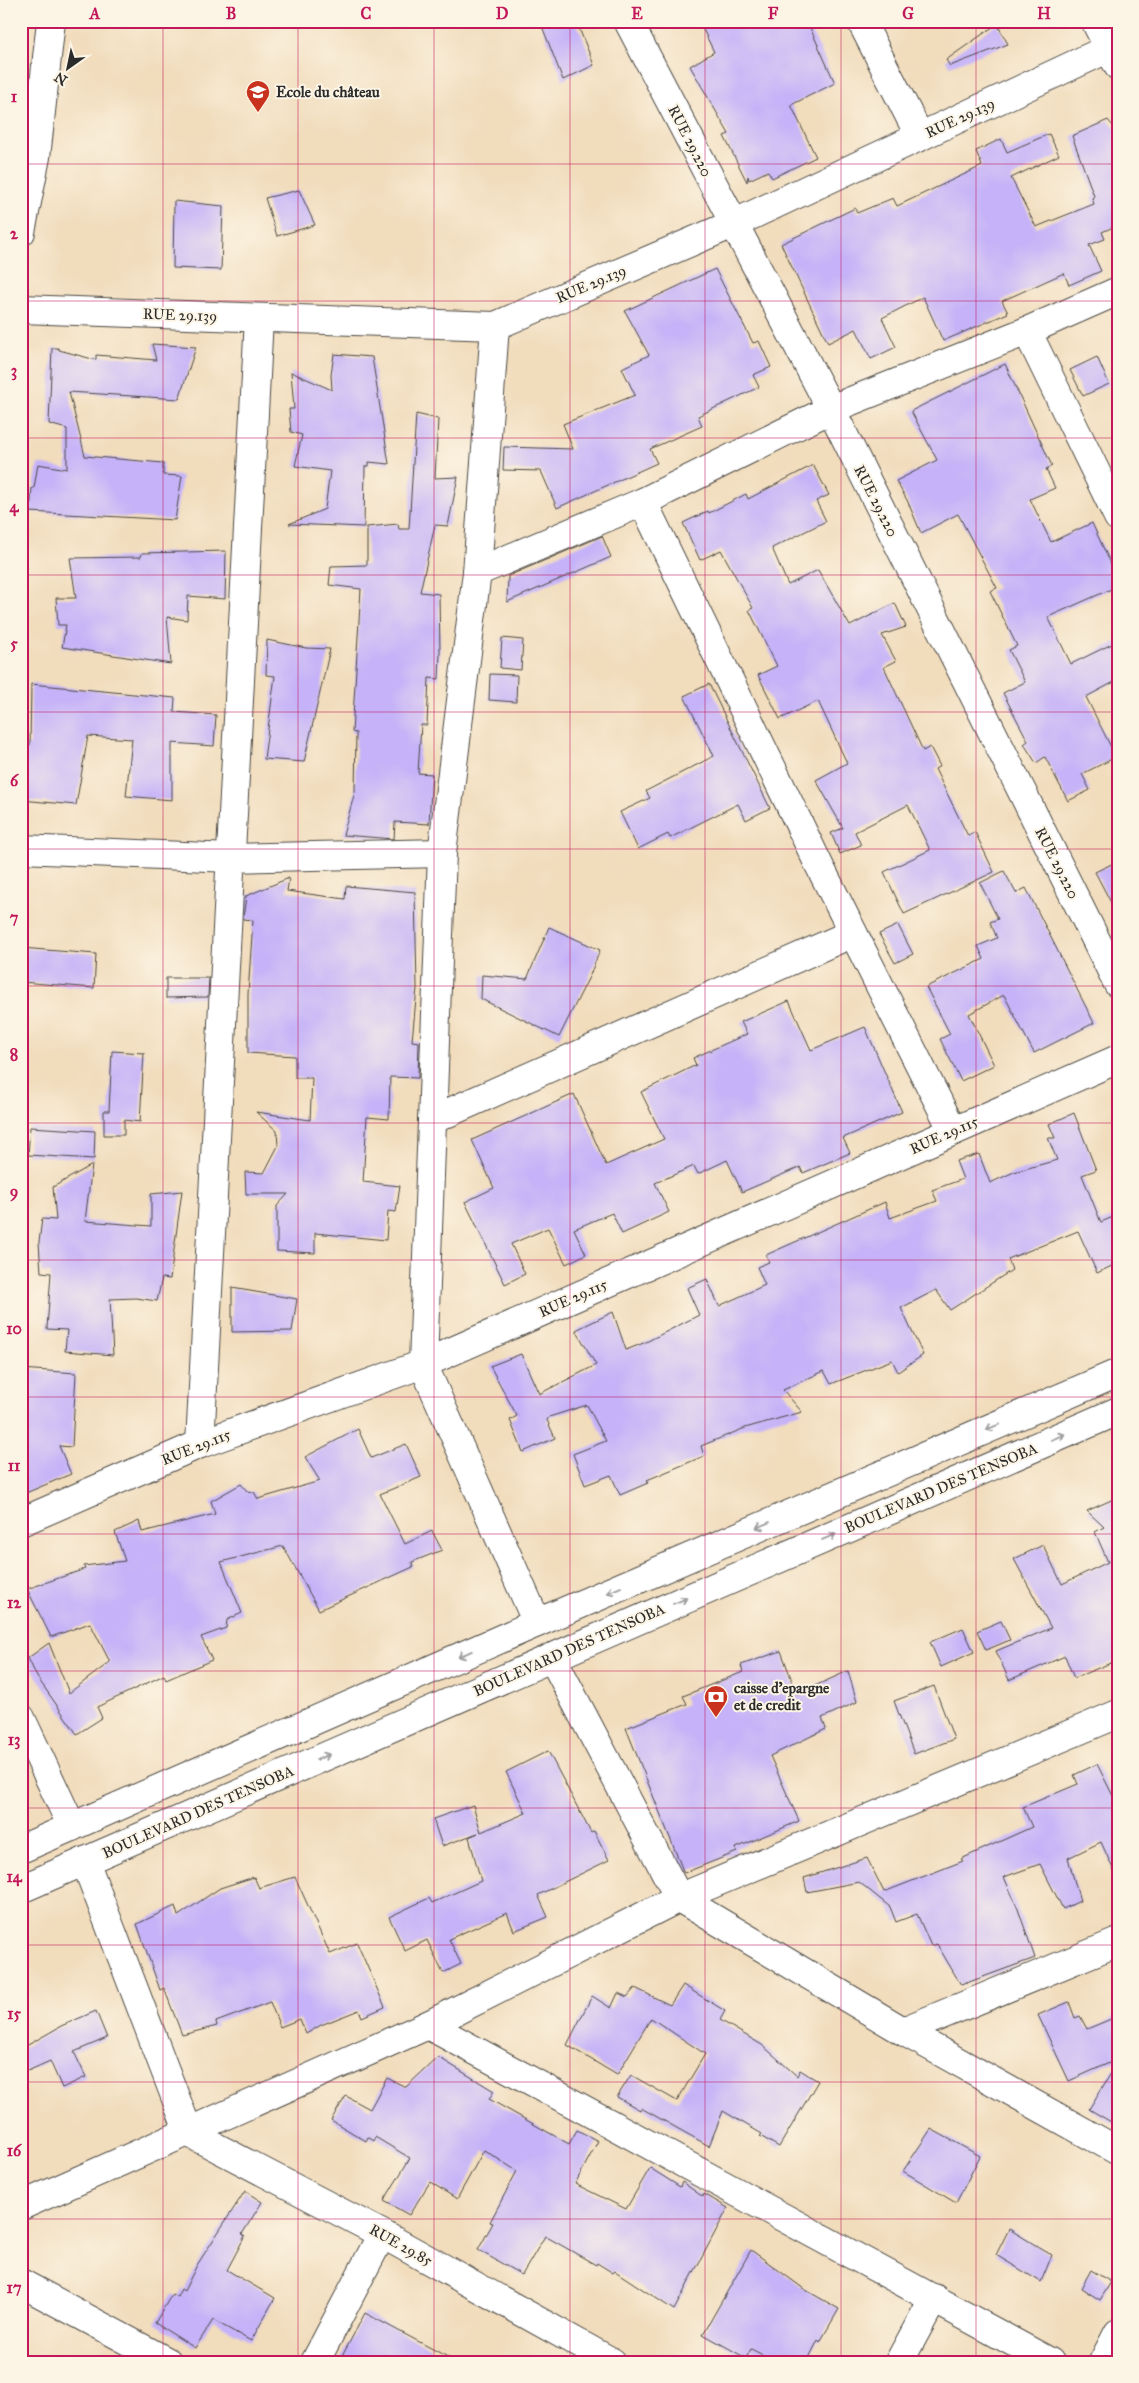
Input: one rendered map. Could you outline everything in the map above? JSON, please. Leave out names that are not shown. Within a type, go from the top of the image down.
[{"type":"street","points":[[21,232],[36,157],[32,105],[51,21]]},
{"type":"street","name":"RUE 29.220","points":[[628,21],[831,410],[1118,984]]},
{"type":"street","points":[[861,21],[920,137]]},
{"type":"street","points":[[1095,21],[1115,53]]},
{"type":"street","name":"RUE 29.139","points":[[21,309],[495,326],[733,224],[920,137],[1115,53]]},
{"type":"street","points":[[477,572],[643,502],[831,410],[1027,331],[1118,291]]},
{"type":"street","points":[[200,1444],[259,318]]},
{"type":"street","points":[[495,326],[477,572],[442,853],[423,1364],[537,1623]]},
{"type":"street","points":[[1027,331],[1118,517]]},
{"type":"street","points":[[643,502],[853,933],[953,1131]]},
{"type":"street","points":[[21,849],[231,858],[442,853]]},
{"type":"street","points":[[432,1120],[853,933]]},
{"type":"street","name":"RUE 29.115","points":[[21,1522],[200,1444],[423,1364],[1118,1059]]},
{"type":"street","points":[[21,1848],[1118,1373]]},
{"type":"street","name":"BOULEVARD DES TENSOBA","points":[[21,1889],[1118,1411]]},
{"type":"street","points":[[552,1657],[679,1898],[903,2031],[1118,2151]]},
{"type":"street","points":[[21,2206],[189,2133],[428,2025],[679,1898],[1118,1714]]},
{"type":"street","points":[[21,1718],[72,1827]]},
{"type":"street","points":[[85,1861],[189,2133]]},
{"type":"street","points":[[903,2031],[1118,1942]]},
{"type":"street","points":[[428,2025],[1050,2362]]},
{"type":"street","name":"RUE 29.85","points":[[189,2133],[382,2234],[612,2362]]},
{"type":"street","points":[[315,2362],[382,2234]]},
{"type":"street","points":[[21,2283],[168,2362]]},
{"type":"street","points":[[899,2362],[934,2298]]},
{"type":"street","points":[[1103,2362],[1118,2333]]},
{"type":"building","points":[[540,21],[576,21],[594,65],[563,80]]},
{"type":"building","points":[[699,21],[807,21],[835,83],[791,105],[816,157],[772,178],[768,171],[749,180],[748,176],[747,182],[724,136],[729,134],[690,66],[714,52]]},
{"type":"building","points":[[997,24],[1008,44],[950,66],[946,60]]},
{"type":"building","points":[[1108,120],[1118,132],[1118,225],[1102,232],[1105,239],[1089,245],[1101,271],[1069,285],[1064,273],[1002,301],[1008,313],[943,341],[923,297],[882,318],[896,347],[871,359],[856,329],[828,343],[781,244],[855,208],[857,213],[893,198],[897,206],[982,166],[976,151],[1001,139],[1007,152],[1049,134],[1059,155],[1011,178],[1036,227],[1094,204],[1092,198],[1094,196],[1072,136]]},
{"type":"building","points":[[299,190],[315,225],[277,236],[265,198]]},
{"type":"building","points":[[174,201],[223,206],[221,270],[173,268]]},
{"type":"building","points":[[715,269],[753,343],[759,341],[771,367],[753,375],[759,387],[698,416],[702,426],[650,449],[657,463],[557,508],[541,471],[503,470],[504,447],[573,449],[563,424],[635,395],[622,368],[649,355],[625,311]]},
{"type":"building","points":[[152,344],[196,347],[179,399],[69,392],[85,456],[163,463],[163,475],[182,476],[175,520],[30,512],[32,488],[34,488],[38,464],[67,469],[67,429],[49,424],[52,348],[58,348],[59,350],[96,360],[96,355],[156,360]]},
{"type":"building","points":[[334,354],[372,357],[389,464],[369,462],[369,466],[365,466],[364,527],[289,524],[325,509],[330,471],[295,466],[302,435],[291,432],[289,409],[294,409],[291,372],[332,390],[331,375]]},
{"type":"building","points":[[1097,357],[1109,384],[1083,396],[1070,370]]},
{"type":"building","points":[[1005,364],[1052,466],[1046,469],[1055,488],[1030,499],[1051,542],[1092,523],[1118,580],[1118,586],[1048,617],[1071,664],[1118,641],[1118,680],[1086,697],[1116,757],[1082,774],[1090,790],[1068,801],[1045,757],[1036,763],[1024,744],[1028,741],[1003,693],[1025,682],[1009,650],[1017,646],[990,591],[997,588],[958,514],[921,533],[907,500],[896,481],[937,460],[911,411]]},
{"type":"building","points":[[416,414],[438,419],[435,478],[458,477],[448,526],[435,525],[420,592],[439,594],[439,679],[429,678],[427,725],[421,725],[418,773],[432,774],[429,824],[395,822],[394,839],[343,835],[355,792],[356,733],[352,732],[361,589],[329,585],[331,566],[367,565],[367,527],[398,524],[399,529],[409,529]]},
{"type":"building","points":[[813,465],[829,495],[816,501],[826,521],[772,548],[788,585],[818,570],[850,626],[895,603],[906,627],[882,635],[896,661],[884,667],[923,751],[930,747],[940,766],[935,769],[968,836],[975,832],[994,872],[904,914],[884,872],[930,850],[908,805],[855,832],[861,845],[840,854],[831,833],[843,828],[816,780],[847,763],[818,701],[780,719],[758,675],[777,666],[749,610],[753,608],[721,550],[700,560],[683,523],[708,511],[709,513],[746,494],[748,499]]},
{"type":"building","points":[[602,536],[611,557],[507,602],[508,576]]},
{"type":"building","points":[[226,551],[225,599],[188,596],[187,620],[167,617],[171,664],[62,647],[66,625],[58,625],[56,598],[76,598],[70,558],[141,557],[142,553]]},
{"type":"building","points":[[502,638],[523,640],[521,670],[500,668]]},
{"type":"building","points":[[267,640],[306,648],[330,649],[304,762],[264,759],[275,676],[266,675]]},
{"type":"building","points":[[490,674],[517,675],[516,702],[489,700]]},
{"type":"building","points":[[31,684],[175,698],[174,712],[216,715],[214,746],[172,743],[172,800],[126,796],[132,739],[88,736],[76,805],[21,800],[26,745],[30,745]]},
{"type":"building","points":[[709,684],[770,808],[746,820],[738,804],[670,838],[668,834],[638,849],[620,812],[650,798],[646,791],[714,756],[684,696]]},
{"type":"building","points":[[1118,861],[1118,916],[1095,872]]},
{"type":"building","points":[[1004,871],[1016,893],[1026,888],[1094,1023],[1034,1053],[1004,995],[969,1014],[994,1065],[961,1081],[940,1039],[950,1034],[926,987],[984,959],[978,946],[997,938],[990,922],[998,919],[980,883]]},
{"type":"building","points":[[289,878],[287,891],[345,899],[346,886],[415,892],[417,988],[412,1041],[419,1042],[418,1078],[390,1077],[389,1119],[367,1117],[363,1182],[400,1186],[396,1212],[388,1211],[386,1240],[315,1233],[315,1253],[277,1251],[277,1206],[288,1194],[246,1194],[245,1172],[264,1173],[278,1146],[277,1131],[256,1112],[310,1120],[312,1078],[295,1078],[295,1056],[248,1053],[248,994],[253,920],[243,919],[246,896]]},
{"type":"building","points":[[898,925],[913,954],[895,963],[879,934]]},
{"type":"building","points":[[549,927],[600,950],[590,975],[559,1037],[481,999],[482,975],[527,979]]},
{"type":"building","points":[[21,948],[96,954],[94,988],[21,982]]},
{"type":"building","points":[[166,978],[209,978],[208,997],[166,998]]},
{"type":"building","points":[[789,1001],[811,1050],[865,1027],[902,1112],[843,1138],[850,1153],[803,1173],[800,1167],[742,1192],[727,1160],[698,1174],[694,1166],[655,1183],[669,1212],[622,1234],[612,1213],[574,1229],[586,1254],[566,1264],[548,1228],[511,1244],[525,1274],[505,1284],[465,1202],[494,1188],[472,1140],[574,1094],[606,1165],[664,1139],[641,1092],[696,1065],[693,1058],[747,1034],[741,1022]]},
{"type":"building","points":[[112,1051],[144,1053],[140,1122],[124,1120],[124,1135],[104,1135],[104,1111],[109,1111]]},
{"type":"building","points":[[1074,1113],[1096,1170],[1082,1175],[1100,1220],[1101,1222],[1118,1215],[1118,1263],[1097,1273],[1078,1231],[1008,1259],[1012,1270],[950,1310],[936,1290],[901,1308],[923,1355],[898,1372],[892,1360],[831,1384],[824,1371],[783,1390],[802,1412],[745,1428],[701,1446],[704,1456],[647,1480],[648,1483],[620,1495],[611,1475],[585,1485],[573,1454],[606,1441],[587,1405],[549,1417],[547,1420],[555,1438],[523,1452],[510,1420],[517,1416],[490,1366],[521,1354],[539,1394],[596,1365],[576,1330],[613,1312],[626,1350],[646,1342],[699,1315],[687,1288],[707,1279],[719,1306],[765,1285],[757,1267],[769,1262],[766,1255],[885,1202],[890,1218],[937,1201],[932,1190],[963,1179],[956,1161],[979,1154],[990,1183],[1014,1172],[1057,1160],[1048,1138],[1055,1138],[1049,1124]]},
{"type":"building","points":[[30,1127],[95,1131],[94,1159],[28,1155]]},
{"type":"building","points":[[92,1165],[85,1221],[151,1226],[151,1194],[182,1191],[170,1279],[162,1278],[157,1301],[136,1298],[110,1299],[113,1355],[65,1351],[67,1330],[47,1329],[51,1273],[41,1272],[39,1242],[42,1219],[56,1220],[53,1187]]},
{"type":"building","points":[[232,1288],[297,1299],[292,1331],[232,1332]]},
{"type":"building","points":[[21,1369],[76,1373],[72,1447],[59,1446],[71,1474],[21,1495]]},
{"type":"building","points":[[358,1429],[371,1458],[406,1444],[421,1477],[380,1494],[405,1544],[432,1531],[442,1550],[412,1562],[413,1567],[319,1610],[283,1546],[221,1562],[242,1613],[227,1620],[226,1628],[201,1637],[212,1660],[166,1680],[164,1675],[97,1707],[102,1718],[77,1734],[37,1677],[28,1658],[49,1643],[69,1693],[110,1662],[90,1623],[51,1637],[27,1589],[85,1569],[84,1566],[125,1561],[115,1532],[139,1521],[142,1532],[215,1514],[211,1501],[241,1484],[247,1491],[254,1492],[258,1499],[320,1481],[305,1457]]},
{"type":"building","points":[[1118,1497],[1118,1660],[1074,1678],[1065,1656],[1009,1680],[996,1651],[1051,1628],[1014,1559],[1043,1545],[1062,1584],[1108,1562],[1095,1532],[1104,1527],[1087,1511]]},
{"type":"building","points":[[1001,1621],[1010,1640],[986,1650],[977,1631]]},
{"type":"building","points":[[963,1628],[974,1652],[941,1667],[930,1642]]},
{"type":"building","points":[[781,1651],[797,1694],[848,1671],[857,1702],[822,1718],[826,1729],[770,1756],[799,1821],[736,1848],[737,1852],[684,1873],[626,1728],[687,1704],[683,1696],[743,1672],[741,1665]]},
{"type":"building","points":[[934,1686],[954,1739],[914,1754],[894,1701]]},
{"type":"building","points":[[548,1751],[591,1833],[594,1831],[609,1860],[538,1895],[548,1917],[514,1931],[507,1913],[449,1939],[461,1964],[443,1973],[427,1940],[405,1951],[389,1917],[429,1898],[432,1903],[481,1881],[469,1837],[478,1833],[442,1846],[433,1819],[473,1805],[481,1832],[526,1813],[506,1772]]},
{"type":"building","points":[[1097,1764],[1118,1806],[1118,1880],[1101,1842],[1068,1858],[1080,1901],[1063,1909],[1040,1864],[1004,1877],[1018,1909],[1035,1958],[961,1985],[937,1944],[931,1946],[917,1914],[896,1922],[890,1907],[859,1882],[807,1892],[804,1878],[867,1858],[884,1892],[963,1861],[961,1859],[1032,1827],[1023,1807],[1078,1784],[1074,1775]]},
{"type":"building","points":[[254,1877],[259,1888],[295,1877],[330,1954],[357,1943],[385,2007],[362,2017],[359,2010],[321,2025],[306,2034],[300,2019],[280,2027],[270,2002],[216,2022],[217,2026],[182,2035],[164,1988],[160,1990],[137,1924],[175,1906],[178,1916],[220,1888]]},
{"type":"building","points":[[683,1985],[725,2011],[720,2020],[762,2045],[797,2076],[800,2070],[818,2081],[779,2147],[760,2136],[762,2134],[723,2111],[709,2146],[641,2108],[640,2110],[617,2097],[631,2075],[677,2101],[705,2054],[651,2018],[617,2075],[567,2045],[592,1996],[611,2008],[618,1993],[627,1997],[635,1988],[670,2005]]},
{"type":"building","points":[[1069,2002],[1075,2018],[1080,2016],[1087,2029],[1118,2016],[1118,2059],[1069,2081],[1038,2015]]},
{"type":"building","points":[[96,2011],[107,2038],[74,2052],[86,2077],[62,2088],[50,2061],[21,2074],[21,2049],[61,2026]]},
{"type":"building","points":[[438,2057],[494,2091],[489,2099],[569,2144],[577,2130],[598,2141],[575,2184],[626,2209],[650,2168],[680,2187],[682,2182],[703,2197],[704,2194],[728,2208],[674,2310],[615,2271],[613,2273],[597,2263],[596,2265],[545,2236],[522,2275],[478,2250],[493,2223],[490,2222],[517,2171],[484,2150],[457,2199],[430,2182],[409,2215],[384,2201],[410,2158],[375,2137],[374,2141],[368,2137],[366,2141],[331,2120],[346,2096],[370,2109],[387,2078],[406,2087]]},
{"type":"building","points":[[1118,2062],[1118,2126],[1089,2109]]},
{"type":"building","points":[[931,2129],[980,2156],[956,2203],[903,2171]]},
{"type":"building","points":[[245,2191],[262,2202],[242,2234],[245,2236],[227,2270],[275,2298],[251,2341],[213,2320],[195,2348],[155,2323],[172,2294],[177,2297],[181,2289],[184,2291],[197,2265]]},
{"type":"building","points":[[1009,2229],[1052,2255],[1041,2282],[996,2255]]},
{"type":"building","points":[[751,2250],[804,2289],[839,2309],[820,2342],[818,2340],[807,2362],[777,2362],[751,2349],[746,2358],[703,2334]]},
{"type":"building","points":[[1091,2270],[1111,2282],[1100,2300],[1081,2288]]},
{"type":"building","points":[[365,2313],[457,2362],[339,2362]]},
{"type":"place","name":"Ecole du château","points":[[258,113]]},
{"type":"place","name":"caisse d'epargne et de credit","points":[[716,1718]]}]
